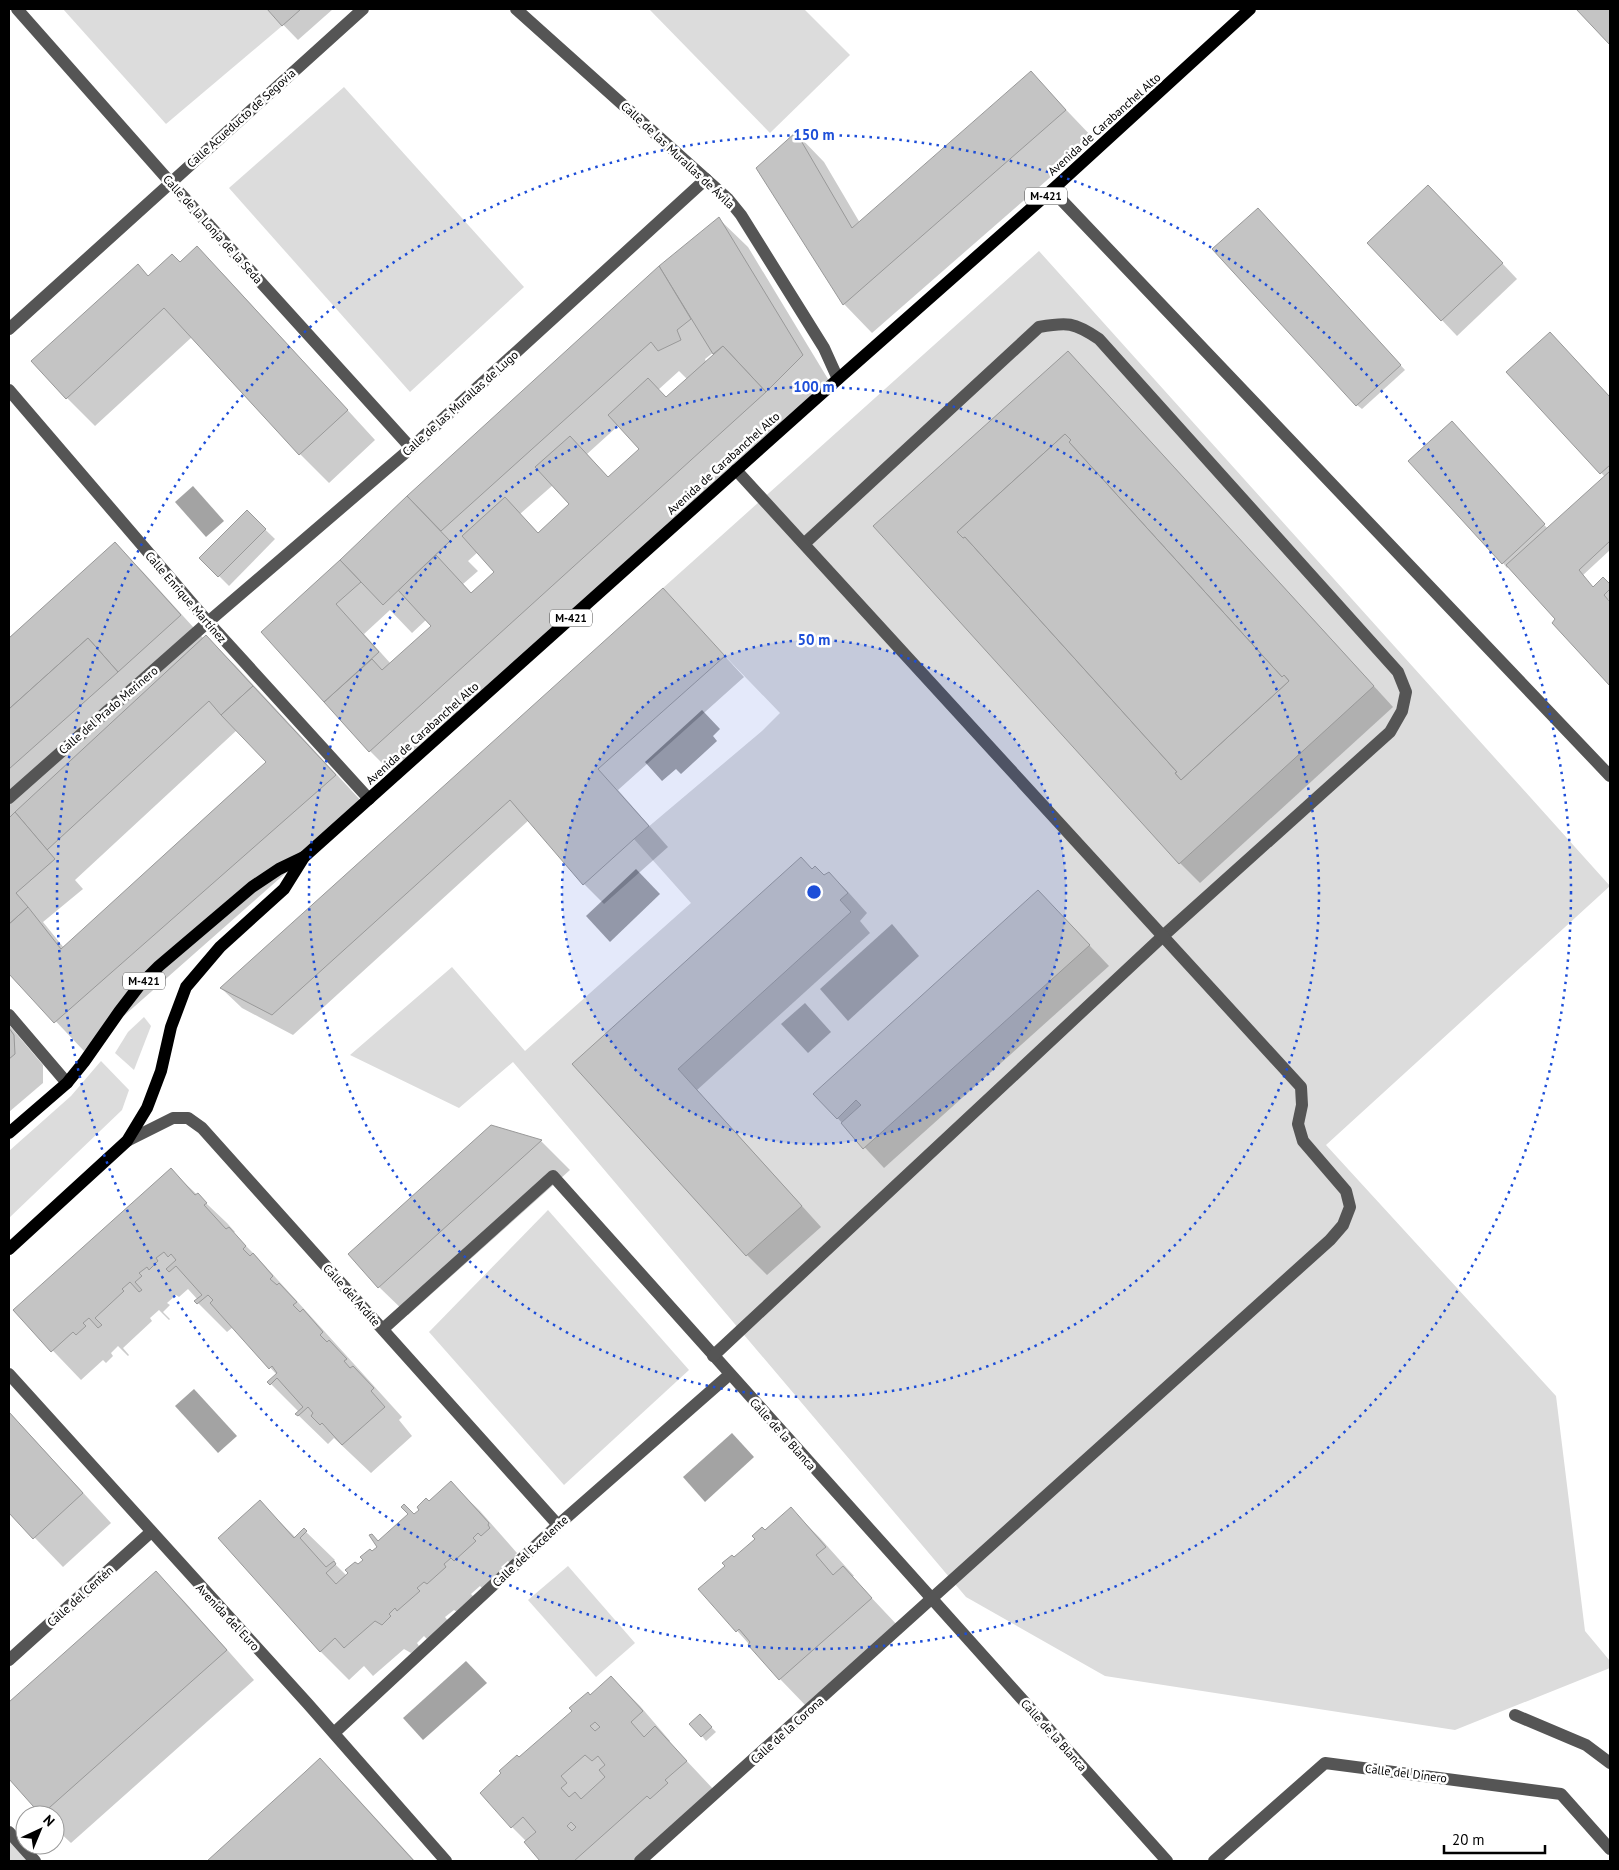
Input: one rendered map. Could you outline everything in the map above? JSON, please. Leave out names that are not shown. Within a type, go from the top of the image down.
[{"type":"main road","name":"Avenida de Carabanchel Alto","points":[[9,1133],[67,1082],[84,1062],[118,1012],[139,986],[159,966],[252,887],[279,869],[304,857],[1052,190],[1250,9]]},
{"type":"main road","name":"Avenida de Carabanchel Alto","points":[[9,1249],[127,1141],[147,1108],[161,1071],[171,1027],[186,987],[220,948],[284,889],[304,857]]},
{"type":"street","name":"Calle de la Lonja de la Seda","points":[[16,9],[411,448]]},
{"type":"street","name":"Calle Acueducto de Segovia","points":[[9,329],[363,9]]},
{"type":"street","name":"Calle de las Murallas de Ávila","points":[[516,9],[728,199],[741,215],[824,348],[838,379]]},
{"type":"street","name":"Calle de las Murallas de Lugo","points":[[208,622],[411,448],[706,179]]},
{"type":"street","points":[[1052,190],[1610,776]]},
{"type":"street","points":[[713,1356],[1163,936],[1390,732],[1402,712],[1406,692],[1398,672],[1099,339],[1084,329],[1062,323],[1039,328],[805,543]]},
{"type":"street","name":"Calle Enrique Martínez","points":[[9,390],[208,622],[370,798]]},
{"type":"street","points":[[736,470],[805,543],[1163,936]]},
{"type":"street","name":"Calle del Prado Merinero","points":[[9,798],[208,622]]},
{"type":"street","name":"Calle de la Corona","points":[[640,1861],[1323,1247],[1343,1225],[1350,1208],[1346,1191],[1303,1141],[1298,1124],[1302,1106],[1301,1087],[1163,936]]},
{"type":"street","points":[[9,1015],[67,1082]]},
{"type":"street","name":"Calle del Ardite","points":[[127,1141],[173,1118],[188,1118],[202,1128],[558,1525]]},
{"type":"street","name":"Calle de la Blanca","points":[[383,1329],[552,1176],[1167,1861]]},
{"type":"street","name":"Avenida del Euro","points":[[9,1374],[334,1733],[446,1861]]},
{"type":"street","name":"Calle del Excelente","points":[[334,1733],[558,1525],[730,1374]]},
{"type":"street","name":"Calle del Centén","points":[[9,1660],[151,1532]]},
{"type":"street","points":[[1515,1715],[1586,1745],[1610,1763]]},
{"type":"street","name":"Calle del Dinero","points":[[1214,1861],[1325,1763],[1560,1794],[1610,1848]]},
{"type":"street","points":[[9,1832],[35,1861]]},
{"type":"shaded area","points":[[63,9],[267,9],[282,26],[166,124]]},
{"type":"shaded area","points":[[649,9],[804,9],[850,55],[770,133]]},
{"type":"shaded area","points":[[344,87],[524,287],[410,392],[229,188]]},
{"type":"shaded area","points":[[1039,251],[1610,886],[1326,1145],[1556,1396],[1585,1631],[1610,1661],[1610,1668],[1455,1730],[1105,1676],[966,1597],[513,1062],[459,1108],[350,1055],[452,967],[525,1051],[691,903],[634,839],[762,731],[780,713],[663,588]]},
{"type":"shaded area","points":[[193,486],[224,521],[206,537],[175,502]]},
{"type":"shaded area","points":[[702,710],[720,729],[713,736],[717,741],[681,774],[676,769],[662,781],[645,762]]},
{"type":"shaded area","points":[[636,869],[660,894],[610,942],[586,916]]},
{"type":"shaded area","points":[[892,924],[919,956],[848,1021],[820,989]]},
{"type":"shaded area","points":[[805,1003],[831,1032],[808,1053],[781,1024]]},
{"type":"shaded area","points":[[144,1017],[151,1026],[134,1070],[115,1053],[128,1032]]},
{"type":"shaded area","points":[[101,1061],[129,1090],[122,1110],[9,1218],[9,1151],[71,1096]]},
{"type":"shaded area","points":[[548,1210],[689,1370],[564,1485],[429,1332]]},
{"type":"shaded area","points":[[194,1389],[237,1436],[218,1453],[175,1406]]},
{"type":"shaded area","points":[[732,1433],[754,1457],[705,1502],[683,1477]]},
{"type":"shaded area","points":[[568,1566],[635,1643],[596,1677],[528,1600]]},
{"type":"shaded area","points":[[466,1661],[487,1683],[423,1740],[403,1718]]},
{"type":"shaded area","points":[[9,1832],[15,1839],[15,1855],[30,1855],[35,1861],[9,1861]]},
{"type":"building","points":[[267,9],[301,9],[282,26]]},
{"type":"building","points":[[1576,9],[1610,9],[1610,45]]},
{"type":"building","points":[[1031,71],[1066,110],[843,305],[756,168],[796,132],[852,228]]},
{"type":"building","points":[[1428,185],[1503,263],[1441,321],[1367,243]]},
{"type":"building","points":[[1258,208],[1401,365],[1356,406],[1212,249]]},
{"type":"building","points":[[719,217],[803,355],[766,392],[723,346],[713,354],[659,266]]},
{"type":"building","points":[[197,246],[348,410],[299,455],[164,308],[66,399],[31,361],[138,264],[148,276],[172,254],[180,262]]},
{"type":"building","points":[[659,266],[691,319],[677,330],[681,340],[658,351],[651,342],[441,531],[407,496]]},
{"type":"building","points":[[1550,332],[1610,397],[1610,465],[1600,474],[1506,372]]},
{"type":"building","points":[[723,346],[766,392],[369,752],[324,702],[372,659],[382,670],[431,626],[398,590],[436,555],[471,593],[494,572],[462,536],[505,497],[538,533],[569,504],[535,467],[570,436],[608,477],[639,449],[608,415],[648,378],[666,397]]},
{"type":"building","points":[[1068,351],[1374,686],[1179,864],[873,526]],"holes":[[[1065,434],[1071,440],[1069,442],[1282,677],[1284,675],[1289,681],[1181,780],[1175,773],[1177,772],[965,537],[963,538],[957,532]]]},
{"type":"building","points":[[1452,421],[1545,524],[1502,564],[1408,461]]},
{"type":"building","points":[[1065,434],[1071,440],[1069,442],[1282,677],[1284,675],[1289,681],[1181,780],[1175,773],[1177,772],[965,537],[963,538],[957,532]]},
{"type":"building","points":[[1610,471],[1610,541],[1579,570],[1593,587],[1603,577],[1610,584],[1610,589],[1604,595],[1610,602],[1610,686],[1552,623],[1555,619],[1506,565]]},
{"type":"building","points":[[407,496],[450,541],[383,605],[340,560]]},
{"type":"building","points":[[247,510],[266,529],[218,577],[199,558]]},
{"type":"building","points":[[115,542],[181,615],[118,672],[88,638],[9,709],[9,638]]},
{"type":"building","points":[[340,560],[361,582],[336,604],[379,652],[324,702],[261,632]]},
{"type":"building","points":[[663,588],[725,656],[598,769],[649,826],[583,885],[510,800],[272,1015],[220,988]]},
{"type":"building","points":[[206,635],[253,686],[221,715],[209,701],[47,850],[15,812]]},
{"type":"building","points":[[88,638],[118,672],[9,769],[9,709]]},
{"type":"building","points":[[253,686],[336,775],[54,1023],[9,974],[9,924],[28,907],[61,949],[266,762],[221,715]]},
{"type":"building","points":[[15,812],[55,859],[16,893],[28,907],[9,924],[9,818]]},
{"type":"building","points":[[801,857],[812,869],[815,866],[824,875],[829,872],[848,893],[840,900],[851,912],[678,1069],[802,1206],[746,1256],[572,1064]]},
{"type":"building","points":[[1038,890],[1090,945],[863,1149],[841,1123],[861,1105],[856,1100],[837,1119],[813,1094]]},
{"type":"building","points":[[9,1028],[14,1035],[15,1054],[9,1059]]},
{"type":"building","points":[[491,1125],[542,1140],[378,1288],[348,1254]]},
{"type":"building","points":[[171,1168],[195,1195],[198,1193],[207,1203],[204,1205],[226,1229],[229,1227],[246,1246],[243,1249],[250,1256],[253,1253],[273,1276],[270,1279],[277,1285],[279,1283],[297,1302],[293,1305],[300,1312],[303,1309],[323,1332],[320,1335],[327,1342],[329,1340],[347,1359],[344,1361],[350,1368],[353,1366],[374,1388],[371,1391],[385,1407],[342,1445],[322,1423],[320,1425],[311,1416],[313,1413],[308,1407],[298,1416],[295,1414],[303,1407],[277,1378],[270,1385],[267,1382],[277,1373],[272,1366],[269,1369],[210,1303],[213,1300],[208,1295],[197,1304],[194,1301],[202,1295],[176,1266],[169,1272],[166,1269],[176,1260],[171,1254],[168,1257],[164,1252],[156,1258],[158,1261],[149,1270],[147,1267],[139,1273],[142,1276],[135,1282],[142,1290],[139,1292],[130,1282],[122,1289],[124,1291],[95,1318],[102,1325],[98,1328],[89,1318],[83,1323],[86,1326],[76,1335],[73,1332],[51,1352],[13,1310]]},
{"type":"building","points":[[9,1412],[83,1493],[33,1539],[9,1513]]},
{"type":"building","points":[[451,1481],[489,1523],[490,1528],[481,1536],[478,1533],[473,1538],[476,1541],[454,1561],[451,1558],[444,1564],[446,1567],[427,1584],[424,1582],[417,1588],[420,1591],[397,1611],[395,1608],[389,1614],[391,1616],[382,1625],[375,1621],[344,1648],[335,1638],[320,1652],[218,1538],[260,1500],[294,1538],[304,1528],[307,1531],[300,1538],[326,1567],[334,1561],[336,1564],[326,1573],[336,1584],[348,1573],[345,1570],[355,1562],[358,1564],[363,1560],[360,1557],[370,1549],[372,1551],[377,1547],[369,1535],[372,1534],[378,1541],[408,1514],[401,1507],[404,1504],[414,1514],[419,1510],[417,1507],[426,1498],[429,1501]]},
{"type":"building","points":[[791,1507],[826,1547],[816,1555],[833,1575],[843,1566],[872,1598],[779,1680],[748,1645],[750,1642],[739,1629],[736,1632],[698,1589],[725,1566],[722,1563],[732,1555],[734,1557],[755,1539],[752,1536],[762,1527],[765,1530]]},
{"type":"building","points":[[156,1571],[227,1650],[52,1805],[32,1805],[9,1779],[9,1702]]},
{"type":"building","points":[[611,1676],[643,1711],[631,1722],[644,1737],[655,1726],[687,1761],[665,1780],[668,1783],[650,1799],[647,1796],[574,1861],[540,1861],[524,1842],[536,1832],[523,1817],[511,1828],[480,1793],[501,1773],[499,1771],[517,1755],[519,1757],[572,1711],[569,1708],[588,1692],[590,1695]],"holes":[[[595,1722],[600,1727],[595,1731],[590,1726]],[[585,1755],[592,1761],[598,1756],[605,1765],[599,1770],[605,1777],[581,1799],[575,1792],[569,1797],[561,1788],[567,1783],[561,1776]],[[571,1822],[576,1827],[572,1831],[567,1826]]]},
{"type":"building","points":[[700,1714],[712,1727],[701,1737],[689,1724]]},
{"type":"building","points":[[320,1758],[414,1861],[207,1861],[305,1772]]}]
